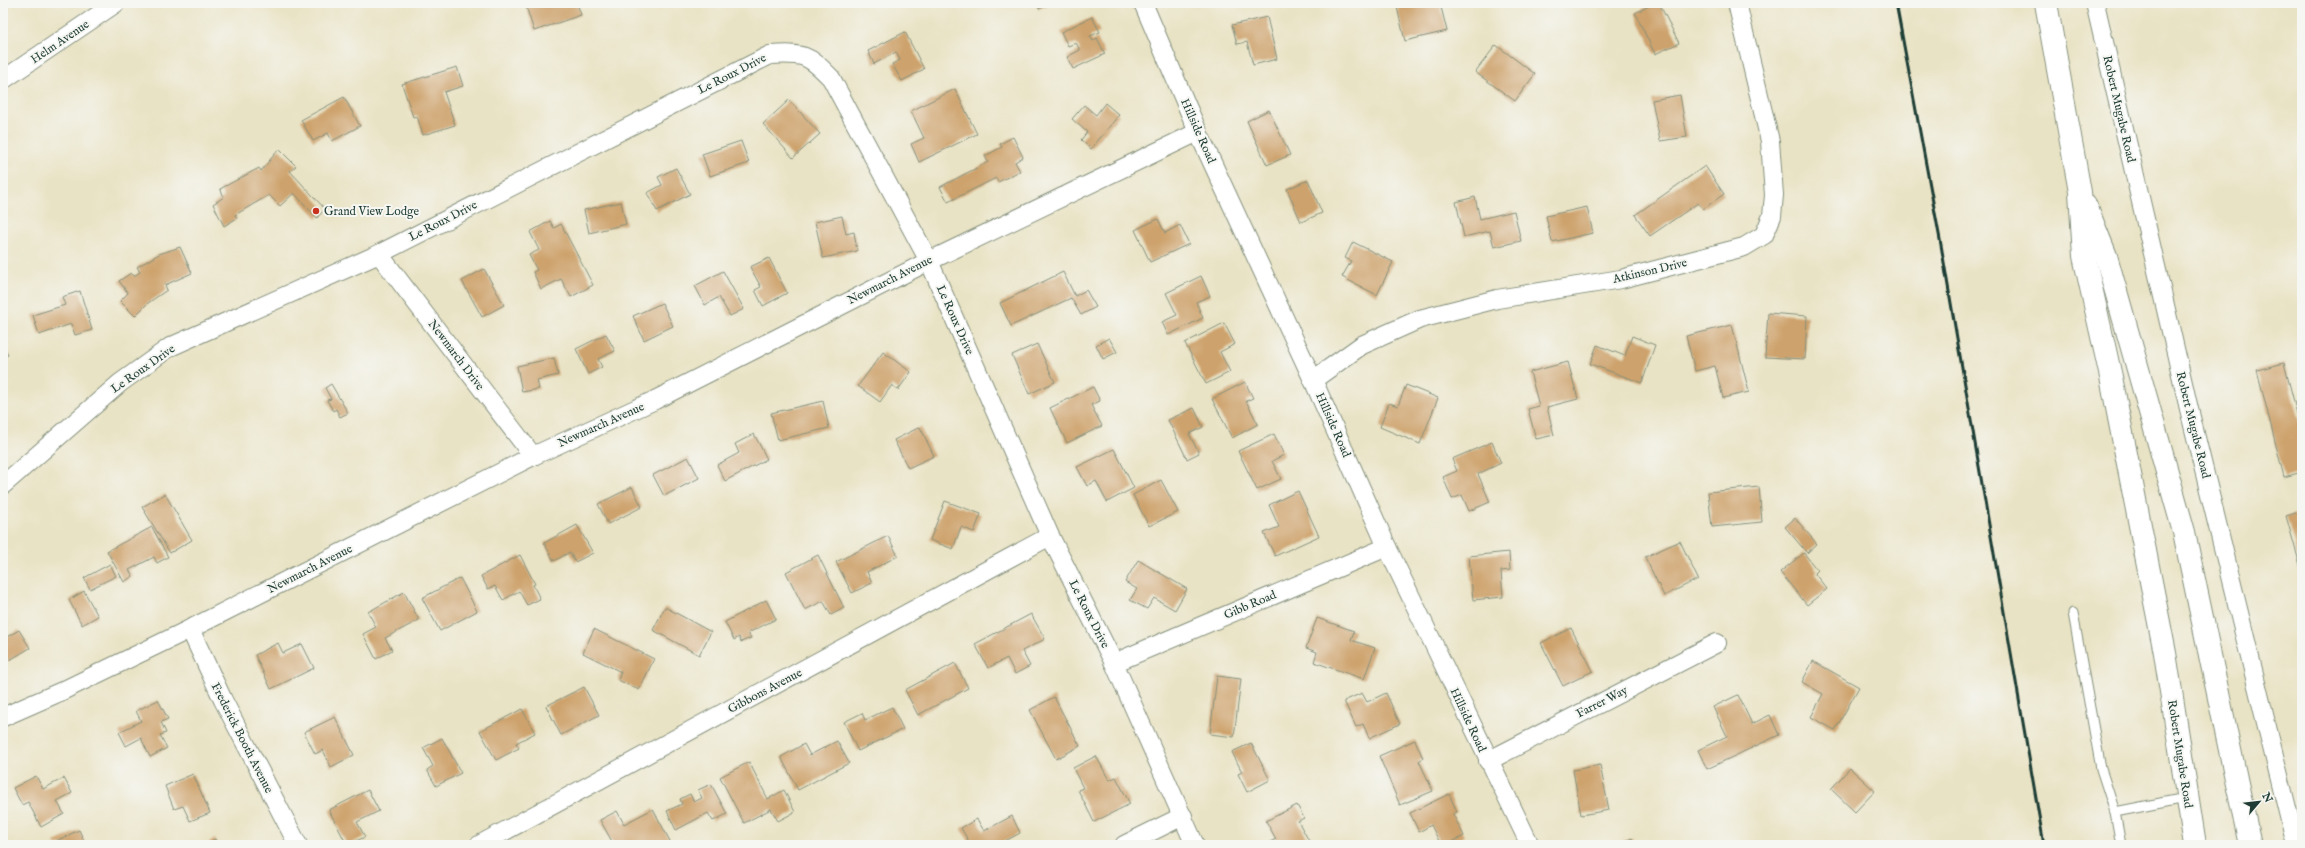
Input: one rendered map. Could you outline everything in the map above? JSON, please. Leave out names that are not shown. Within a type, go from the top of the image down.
[{"type":"main road","name":"Robert Mugabe Road","points":[[2046,3],[2080,192],[2084,256],[2111,377],[2165,653],[2186,798],[2195,845]]},
{"type":"main road","name":"Robert Mugabe Road","points":[[2080,192],[2106,256],[2184,532],[2250,845]]},
{"type":"street","name":"Helm Avenue","points":[[3,80],[116,3]]},
{"type":"street","name":"Hillside Road","points":[[1143,3],[1198,132],[1313,380],[1387,547],[1488,761],[1530,845]]},
{"type":"street","name":"Atkinson Drive","points":[[1313,380],[1362,345],[1420,318],[1497,299],[1621,279],[1744,247],[1764,235],[1772,216],[1774,195],[1770,141],[1737,3]]},
{"type":"street","name":"Robert Mugabe Road","points":[[2094,3],[2191,417],[2296,845]]},
{"type":"street","name":"Le Roux Drive","points":[[3,485],[120,383],[170,347],[380,254],[770,55],[796,53],[815,60],[831,78],[929,261],[1050,536],[1114,663],[1195,845]]},
{"type":"street","name":"Newmarch Avenue","points":[[3,717],[60,692],[190,629],[534,456],[655,400],[929,261],[1198,132]]},
{"type":"street","name":"Newmarch Drive","points":[[380,254],[534,456]]},
{"type":"street","name":"Gibbons Avenue","points":[[479,845],[1050,536]]},
{"type":"street","name":"Gibb Road","points":[[1114,663],[1387,547]]},
{"type":"street","name":"Frederick Booth Avenue","points":[[190,629],[223,700],[298,845]]},
{"type":"street","name":"Farrer Way","points":[[1488,761],[1717,643]]},
{"type":"street","points":[[1124,845],[1183,816]]},
{"type":"lane","points":[[2073,613],[2101,769],[2115,812],[2121,845]]},
{"type":"lane","points":[[2115,812],[2186,798]]},
{"type":"building","points":[[535,3],[577,3],[581,15],[534,31],[526,6]]},
{"type":"building","points":[[1036,3],[1051,3],[1039,9]]},
{"type":"building","points":[[1396,3],[1440,3],[1447,31],[1405,41]]},
{"type":"building","points":[[1655,3],[1659,3],[1679,43],[1655,54],[1635,13]]},
{"type":"building","points":[[1092,17],[1100,32],[1090,36],[1093,41],[1097,38],[1105,54],[1073,69],[1067,57],[1080,50],[1076,43],[1068,46],[1061,32]]},
{"type":"building","points":[[1267,17],[1277,59],[1253,65],[1247,42],[1237,44],[1232,25]]},
{"type":"building","points":[[905,32],[924,69],[902,81],[892,64],[900,60],[896,52],[874,64],[868,51]]},
{"type":"building","points":[[1496,45],[1535,74],[1515,101],[1475,72]]},
{"type":"building","points":[[457,67],[463,86],[444,92],[455,125],[423,135],[417,116],[413,117],[402,84]]},
{"type":"building","points":[[955,89],[977,134],[919,162],[911,144],[924,138],[911,111]]},
{"type":"building","points":[[1680,95],[1687,137],[1660,141],[1652,100]]},
{"type":"building","points":[[344,97],[360,126],[332,141],[328,133],[313,141],[301,120]]},
{"type":"building","points":[[789,100],[820,134],[793,158],[763,124]]},
{"type":"building","points":[[1105,103],[1119,115],[1091,149],[1081,140],[1087,132],[1072,119],[1084,105],[1096,115]]},
{"type":"building","points":[[1269,110],[1290,155],[1267,165],[1247,121]]},
{"type":"building","points":[[1013,137],[1023,157],[1015,162],[1020,171],[998,182],[996,178],[948,202],[940,187],[988,162],[985,156],[1002,147],[1000,144]]},
{"type":"building","points":[[741,141],[749,163],[710,176],[702,154]]},
{"type":"building","points":[[279,149],[296,166],[290,171],[325,209],[317,218],[294,193],[280,206],[269,195],[235,215],[237,218],[224,226],[213,204],[224,197],[220,189],[259,168],[261,171]]},
{"type":"building","points":[[1705,166],[1724,194],[1703,209],[1698,203],[1650,236],[1635,215]]},
{"type":"building","points":[[676,168],[690,194],[657,211],[647,193],[662,185],[658,177]]},
{"type":"building","points":[[1308,180],[1322,213],[1301,222],[1287,189]]},
{"type":"building","points":[[1475,197],[1480,219],[1514,211],[1521,241],[1494,247],[1490,231],[1464,237],[1456,202]]},
{"type":"building","points":[[621,202],[626,224],[589,233],[584,210]]},
{"type":"building","points":[[1587,207],[1593,233],[1552,242],[1546,216]]},
{"type":"building","points":[[842,216],[846,234],[854,232],[857,251],[823,258],[815,222]]},
{"type":"building","points":[[1158,219],[1165,233],[1180,225],[1189,244],[1150,262],[1135,230]]},
{"type":"building","points":[[550,221],[554,228],[561,224],[593,285],[571,297],[561,279],[541,289],[533,272],[537,270],[529,255],[539,250],[530,232]]},
{"type":"building","points":[[1353,242],[1393,262],[1377,295],[1342,277],[1351,261],[1345,258]]},
{"type":"building","points":[[180,247],[192,273],[165,285],[167,290],[148,303],[135,316],[120,301],[128,293],[119,281],[131,273],[134,276],[140,272],[137,267],[159,254]]},
{"type":"building","points":[[769,258],[787,293],[763,306],[755,290],[761,287],[750,267]]},
{"type":"building","points":[[484,269],[504,305],[482,317],[462,281]]},
{"type":"building","points":[[723,271],[744,309],[730,316],[719,297],[705,305],[695,286]]},
{"type":"building","points":[[1063,272],[1075,296],[1086,290],[1096,307],[1081,315],[1071,298],[1011,326],[1000,303]]},
{"type":"building","points":[[1201,276],[1210,296],[1196,302],[1203,318],[1168,335],[1162,322],[1177,315],[1166,293]]},
{"type":"building","points":[[80,291],[92,330],[75,335],[71,324],[39,335],[33,315],[65,305],[62,297]]},
{"type":"building","points":[[662,303],[673,326],[644,340],[633,316]]},
{"type":"building","points":[[1768,313],[1807,316],[1805,359],[1765,357]]},
{"type":"building","points":[[1224,323],[1235,344],[1220,352],[1230,372],[1206,384],[1185,343]]},
{"type":"building","points":[[1732,325],[1749,392],[1723,398],[1715,366],[1695,371],[1686,336]]},
{"type":"building","points":[[606,334],[615,351],[598,359],[602,367],[588,374],[576,349]]},
{"type":"building","points":[[1632,336],[1655,345],[1642,383],[1590,364],[1597,345],[1625,356]]},
{"type":"building","points":[[1109,338],[1117,352],[1103,359],[1096,345]]},
{"type":"building","points":[[1037,344],[1055,382],[1029,394],[1012,355]]},
{"type":"building","points":[[3,346],[8,355],[3,358]]},
{"type":"building","points":[[883,352],[911,372],[898,390],[892,385],[880,402],[858,386]]},
{"type":"building","points":[[554,358],[558,375],[537,380],[539,389],[522,392],[517,366]]},
{"type":"building","points":[[1568,362],[1578,399],[1547,407],[1554,435],[1536,439],[1528,409],[1539,406],[1530,372]]},
{"type":"building","points":[[2284,363],[2302,433],[2302,472],[2284,477],[2257,370]]},
{"type":"building","points":[[1245,382],[1253,398],[1246,401],[1258,424],[1232,438],[1212,399]]},
{"type":"building","points":[[331,384],[348,413],[340,417],[336,409],[333,411],[327,400],[331,399],[325,388]]},
{"type":"building","points":[[1406,385],[1438,398],[1420,444],[1380,427],[1389,403],[1398,406]]},
{"type":"building","points":[[1093,387],[1100,401],[1091,405],[1102,426],[1067,443],[1050,408]]},
{"type":"building","points":[[823,401],[829,428],[778,440],[771,413]]},
{"type":"building","points":[[1194,408],[1203,427],[1189,434],[1199,453],[1187,459],[1168,420]]},
{"type":"building","points":[[920,427],[934,456],[908,468],[894,440]]},
{"type":"building","points":[[754,434],[767,459],[725,481],[717,465],[739,453],[735,444]]},
{"type":"building","points":[[1274,434],[1284,455],[1272,461],[1281,479],[1257,490],[1238,451]]},
{"type":"building","points":[[1492,442],[1501,463],[1478,474],[1490,502],[1469,511],[1462,495],[1452,499],[1443,477],[1457,471],[1452,459]]},
{"type":"building","points":[[1114,449],[1134,488],[1107,502],[1096,481],[1087,486],[1077,467]]},
{"type":"building","points":[[688,457],[699,478],[664,496],[653,475]]},
{"type":"building","points":[[1161,480],[1178,512],[1149,526],[1133,495]]},
{"type":"building","points":[[632,487],[642,507],[608,524],[598,504]]},
{"type":"building","points":[[1759,487],[1762,522],[1712,527],[1708,492]]},
{"type":"building","points":[[1298,491],[1319,536],[1275,556],[1264,533],[1279,527],[1269,505]]},
{"type":"building","points":[[165,494],[192,540],[170,553],[142,507]]},
{"type":"building","points":[[945,501],[981,514],[974,532],[961,527],[953,549],[930,540]]},
{"type":"building","points":[[2302,511],[2302,572],[2286,516]]},
{"type":"building","points":[[1795,518],[1817,544],[1807,553],[1785,527]]},
{"type":"building","points":[[577,525],[593,553],[575,562],[570,552],[554,561],[544,543]]},
{"type":"building","points":[[152,527],[168,557],[157,563],[154,557],[129,570],[133,576],[124,582],[107,551]]},
{"type":"building","points":[[888,536],[898,556],[867,572],[872,583],[852,593],[836,562]]},
{"type":"building","points":[[1680,541],[1698,579],[1664,596],[1645,557]]},
{"type":"building","points":[[1509,552],[1510,570],[1501,571],[1503,597],[1473,600],[1469,556]]},
{"type":"building","points":[[1804,553],[1817,570],[1814,573],[1827,589],[1807,605],[1780,572]]},
{"type":"building","points":[[520,555],[535,584],[533,585],[540,599],[527,605],[519,591],[503,600],[495,586],[488,589],[481,576]]},
{"type":"building","points":[[818,555],[844,608],[831,615],[823,601],[805,610],[786,572]]},
{"type":"building","points":[[1138,560],[1187,589],[1175,610],[1154,598],[1147,609],[1130,600],[1137,589],[1125,582]]},
{"type":"building","points":[[110,564],[116,576],[90,589],[84,578]]},
{"type":"building","points":[[460,578],[477,611],[440,631],[422,598]]},
{"type":"building","points":[[84,591],[98,616],[82,625],[69,600]]},
{"type":"building","points":[[404,592],[419,620],[385,638],[392,650],[376,659],[363,634],[376,627],[368,612]]},
{"type":"building","points":[[766,600],[776,619],[748,633],[751,638],[741,642],[739,637],[734,640],[725,622]]},
{"type":"building","points":[[665,607],[711,632],[699,655],[653,630]]},
{"type":"building","points":[[1031,614],[1045,639],[1022,651],[1030,666],[1015,674],[1007,658],[988,668],[975,644]]},
{"type":"building","points":[[1317,618],[1354,631],[1351,640],[1375,648],[1364,679],[1314,662],[1317,652],[1306,648]]},
{"type":"building","points":[[1571,628],[1593,671],[1563,686],[1541,643]]},
{"type":"building","points":[[594,629],[654,659],[639,690],[618,680],[621,672],[583,653]]},
{"type":"building","points":[[19,630],[30,648],[3,664],[3,639]]},
{"type":"building","points":[[278,643],[283,653],[302,644],[314,668],[271,689],[255,655]]},
{"type":"building","points":[[1813,661],[1859,687],[1835,730],[1811,717],[1823,694],[1802,682]]},
{"type":"building","points":[[955,663],[968,688],[918,715],[905,690]]},
{"type":"building","points":[[1217,676],[1241,679],[1234,737],[1210,734]]},
{"type":"building","points":[[584,687],[599,715],[561,735],[546,706]]},
{"type":"building","points":[[1362,693],[1367,702],[1386,693],[1400,724],[1369,738],[1363,724],[1356,727],[1344,701]]},
{"type":"building","points":[[1738,695],[1752,724],[1770,715],[1779,735],[1707,769],[1698,750],[1727,736],[1713,707]]},
{"type":"building","points":[[1054,697],[1080,746],[1056,759],[1030,710]]},
{"type":"building","points":[[158,700],[168,719],[161,722],[166,733],[160,735],[167,748],[150,757],[141,738],[126,746],[119,732],[141,721],[136,711]]},
{"type":"building","points":[[892,707],[903,729],[858,751],[844,722],[862,713],[865,720]]},
{"type":"building","points":[[522,709],[535,733],[516,743],[519,748],[496,760],[480,731]]},
{"type":"building","points":[[335,717],[354,755],[331,767],[323,750],[315,754],[304,732]]},
{"type":"building","points":[[442,738],[461,773],[436,786],[427,770],[433,766],[423,748]]},
{"type":"building","points":[[1415,740],[1423,758],[1419,761],[1433,791],[1400,805],[1379,756]]},
{"type":"building","points":[[837,741],[849,763],[798,790],[781,757],[804,744],[810,755]]},
{"type":"building","points":[[1251,743],[1270,780],[1247,792],[1238,774],[1242,772],[1232,752]]},
{"type":"building","points":[[1096,756],[1109,780],[1116,777],[1130,804],[1094,822],[1078,790],[1083,788],[1073,768]]},
{"type":"building","points":[[749,762],[768,799],[784,790],[795,812],[778,821],[771,809],[744,823],[720,777]]},
{"type":"building","points":[[1600,765],[1609,810],[1581,815],[1573,770]]},
{"type":"building","points":[[1850,768],[1875,791],[1855,812],[1831,789]]},
{"type":"building","points":[[193,774],[210,813],[190,821],[183,806],[174,809],[165,786]]},
{"type":"building","points":[[36,776],[43,789],[64,778],[72,793],[57,801],[64,814],[41,827],[28,802],[22,805],[13,788]]},
{"type":"building","points":[[711,784],[727,814],[713,821],[708,813],[676,830],[667,811],[682,804],[680,799],[690,794],[694,802],[702,798],[698,790]]},
{"type":"building","points":[[368,790],[379,811],[357,822],[365,837],[347,845],[329,810]]},
{"type":"building","points":[[1449,794],[1457,812],[1453,814],[1464,836],[1445,845],[1441,845],[1431,825],[1419,832],[1410,813]]},
{"type":"building","points":[[1297,805],[1304,818],[1298,821],[1309,841],[1300,845],[1264,845],[1276,839],[1266,821]]},
{"type":"building","points":[[653,809],[672,845],[632,845],[631,842],[626,845],[614,845],[600,820],[617,811],[624,824]]},
{"type":"building","points":[[1012,816],[1020,833],[998,845],[971,845],[961,828],[977,819],[984,831]]},
{"type":"building","points":[[79,830],[86,845],[56,845],[54,842]]},
{"type":"building","points":[[1632,838],[1635,845],[1617,845]]},
{"type":"building","points":[[215,839],[218,845],[205,845]]},
{"type":"building","points":[[1757,843],[1768,844],[1757,845]]},
{"type":"railway","points":[[1896,3],[1941,245],[2044,845]]},
{"type":"place","name":"Grand View Lodge","points":[[316,211]]}]
